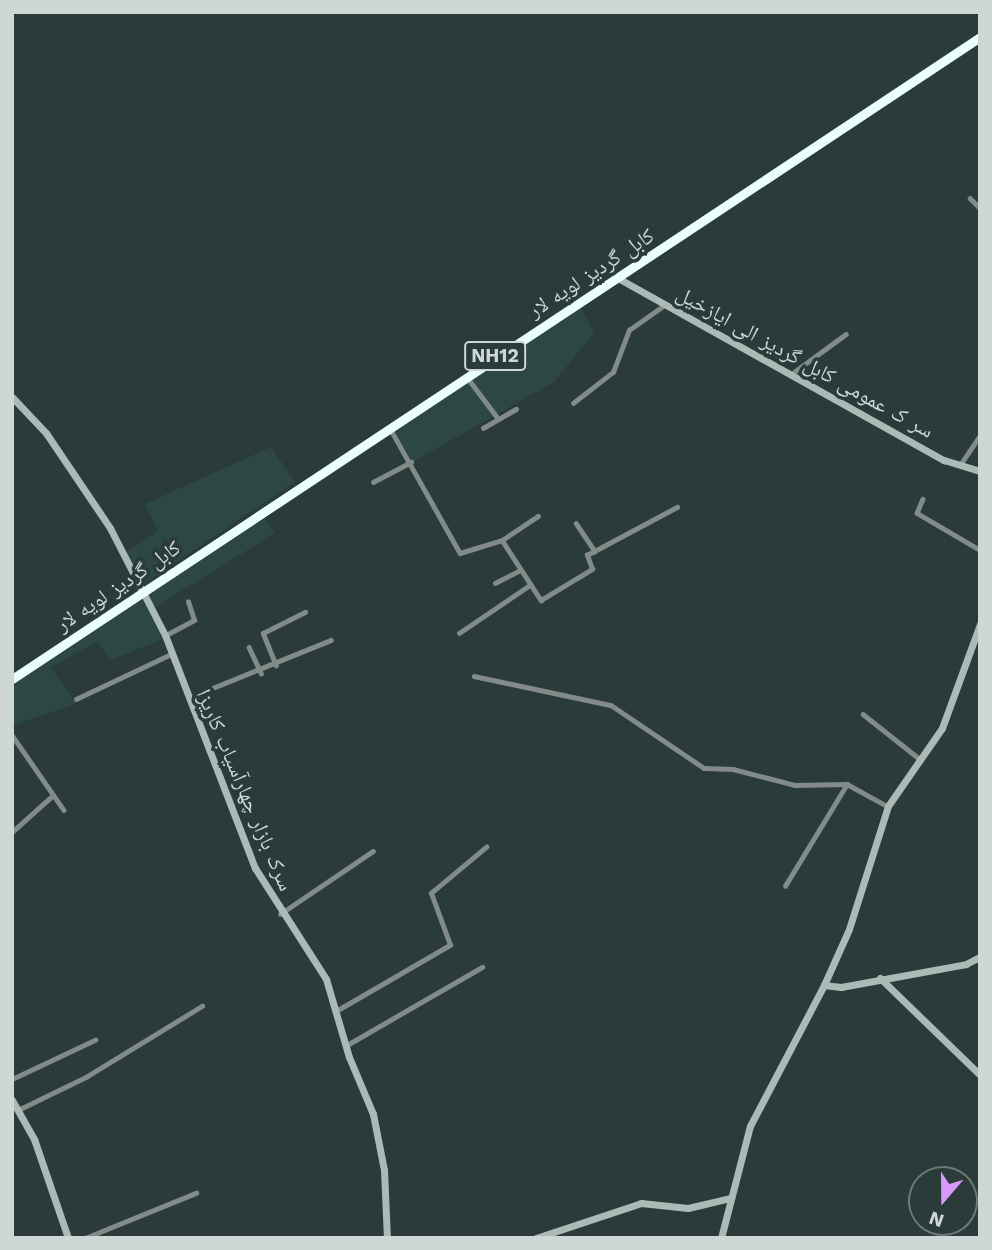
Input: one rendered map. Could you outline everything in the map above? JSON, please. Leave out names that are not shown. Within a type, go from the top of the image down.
[{"type":"highway","name":"کابل گردیز لویه لار","points":[[12,679],[389,426],[980,37]]},
{"type":"street","points":[[970,198],[980,208]]},
{"type":"street","name":"سر ک عمومی کابل گردیز الی ایازخیل","points":[[616,277],[794,372],[959,466],[980,471]]},
{"type":"street","points":[[573,403],[613,372],[629,330],[666,304]]},
{"type":"street","points":[[794,372],[846,334]]},
{"type":"street","points":[[466,375],[497,418]]},
{"type":"street","name":"سرک بازار چهارآسیاب کاریزا","points":[[12,397],[46,433],[110,528],[165,635],[169,655],[255,868],[279,914],[326,979],[345,1046],[373,1114],[384,1170],[387,1238]]},
{"type":"street","points":[[483,428],[516,409]]},
{"type":"street","points":[[389,426],[460,553],[502,540],[538,516]]},
{"type":"street","points":[[959,466],[980,435]]},
{"type":"street","points":[[373,482],[411,462]]},
{"type":"street","points":[[923,499],[917,513],[980,550]]},
{"type":"street","points":[[502,540],[541,600],[593,569],[587,556],[677,507]]},
{"type":"street","points":[[576,523],[595,551]]},
{"type":"street","points":[[495,583],[520,570]]},
{"type":"street","points":[[458,632],[530,585]]},
{"type":"street","points":[[165,635],[194,620],[188,602]]},
{"type":"street","points":[[276,666],[263,633],[305,612]]},
{"type":"street","points":[[721,1238],[750,1126],[824,985],[849,929],[888,806],[942,728],[980,624]]},
{"type":"street","points":[[187,699],[261,673],[331,640]]},
{"type":"street","points":[[248,647],[261,673]]},
{"type":"street","points":[[76,699],[169,655]]},
{"type":"street","points":[[474,677],[611,705],[704,768],[733,769],[795,785],[847,784],[872,802],[888,806]]},
{"type":"street","points":[[863,713],[921,760]]},
{"type":"street","points":[[12,735],[51,797],[64,810]]},
{"type":"street","points":[[785,886],[847,784]]},
{"type":"street","points":[[12,832],[51,797]]},
{"type":"street","points":[[336,1011],[450,945],[431,893],[486,847]]},
{"type":"street","points":[[279,914],[373,851]]},
{"type":"street","points":[[824,985],[966,964],[980,957]]},
{"type":"street","points":[[345,1046],[482,967]]},
{"type":"street","points":[[880,978],[980,1075]]},
{"type":"street","points":[[18,1110],[86,1077],[202,1006]]},
{"type":"street","points":[[12,1079],[94,1040]]},
{"type":"street","points":[[12,1100],[68,1238]]},
{"type":"street","points":[[85,1238],[196,1193]]},
{"type":"street","points":[[536,1238],[641,1203],[688,1208],[730,1198]]},
{"type":"shaded area","points":[[579,305],[594,333],[554,382],[413,462],[387,429]]},
{"type":"shaded area","points":[[271,447],[295,482],[138,588],[120,556],[158,531],[145,504]]},
{"type":"shaded area","points":[[262,513],[275,533],[154,608],[164,639],[111,660],[97,642],[51,667],[76,704],[12,726],[12,682]]}]
